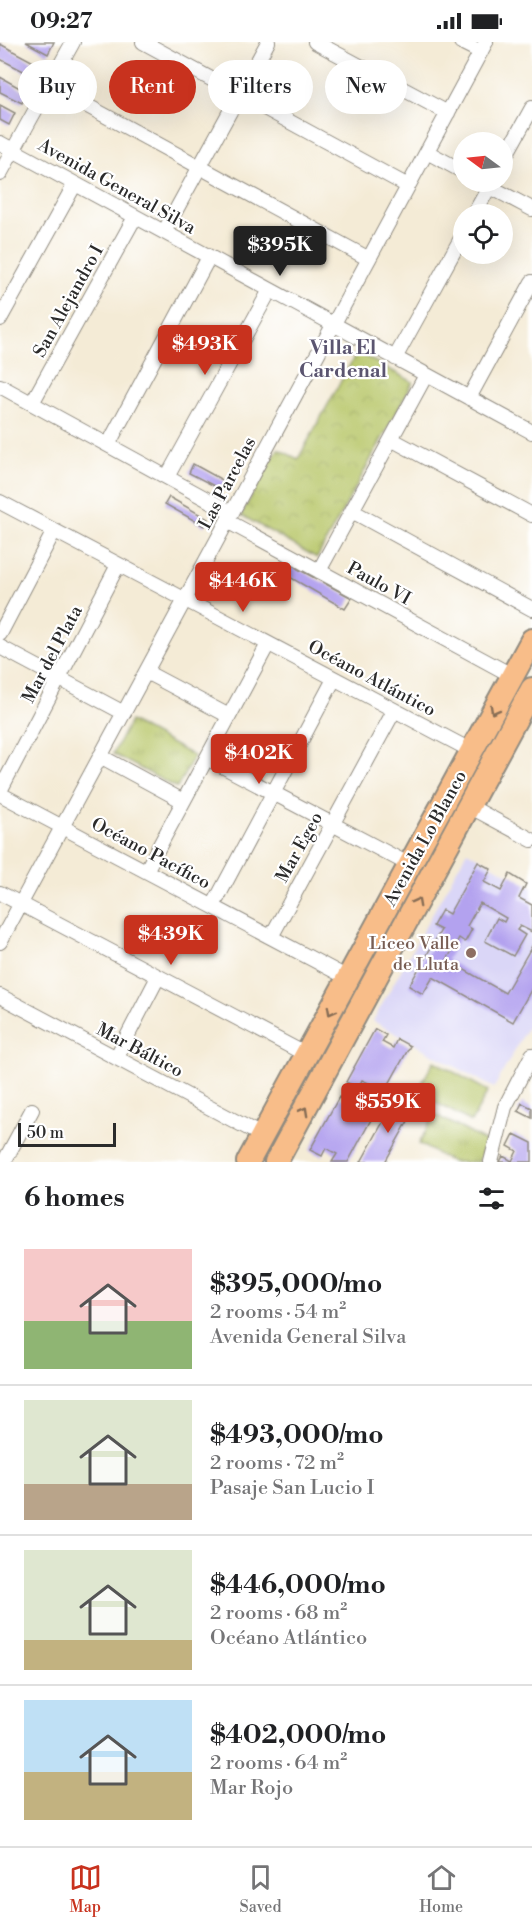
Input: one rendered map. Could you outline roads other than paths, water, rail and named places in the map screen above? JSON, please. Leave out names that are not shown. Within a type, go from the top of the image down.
[{"type":"main road","name":"Avenida Lo Blanco","points":[[248,1162],[532,640]]},
{"type":"main road","name":"Avenida Lo Blanco","points":[[281,1160],[532,689]]},
{"type":"main road","points":[[366,946],[387,958]]},
{"type":"street","points":[[63,60],[73,42]]},
{"type":"street","points":[[143,42],[208,77]]},
{"type":"street","points":[[258,60],[268,42]]},
{"type":"street","points":[[315,42],[448,114]]},
{"type":"street","points":[[461,42],[483,47]]},
{"type":"street","name":"Las Parcelas","points":[[0,942],[483,47]]},
{"type":"street","points":[[513,142],[532,108]]},
{"type":"street","points":[[97,111],[369,259]]},
{"type":"street","points":[[0,174],[33,114]]},
{"type":"street","points":[[164,232],[228,114]]},
{"type":"street","points":[[276,114],[408,186]]},
{"type":"street","name":"Avenida General Silva","points":[[0,144],[532,432]]},
{"type":"street","points":[[427,152],[453,166]]},
{"type":"street","points":[[0,319],[75,184]]},
{"type":"street","points":[[503,192],[532,209]]},
{"type":"street","name":"San Alejandro I","points":[[32,404],[135,217]]},
{"type":"street","points":[[396,358],[453,253]]},
{"type":"street","points":[[108,445],[209,257]]},
{"type":"street","points":[[469,398],[532,282]]},
{"type":"street","points":[[167,477],[270,290]]},
{"type":"street","points":[[319,571],[426,375]]},
{"type":"street","name":"Paulo VI","points":[[0,386],[167,477],[319,571],[513,676]]},
{"type":"street","points":[[391,439],[532,515]]},
{"type":"street","name":"Océano Atlántico","points":[[0,502],[472,752]]},
{"type":"street","points":[[352,511],[532,609]]},
{"type":"street","points":[[0,633],[3,619],[54,531]]},
{"type":"street","name":"Mar del Plata","points":[[0,792],[118,565]]},
{"type":"street","points":[[146,871],[268,644]]},
{"type":"street","points":[[0,648],[124,713]]},
{"type":"street","points":[[146,672],[229,716]]},
{"type":"street","points":[[213,906],[334,679]]},
{"type":"street","name":"Mar Egeo","points":[[271,937],[394,711]]},
{"type":"street","points":[[100,756],[183,801]]},
{"type":"street","points":[[207,758],[410,865]]},
{"type":"street","name":"Océano Pacífico","points":[[0,792],[348,978]]},
{"type":"street","points":[[469,806],[532,840]]},
{"type":"street","points":[[0,893],[307,1055]]},
{"type":"street","points":[[116,1058],[158,977]]},
{"type":"street","name":"Mar Báltico","points":[[0,996],[263,1136]]},
{"type":"street","points":[[491,1162],[505,1107],[532,1055]]},
{"type":"street","points":[[4,1162],[32,1110]]},
{"type":"place","name":"Liceo Valle de Lluta","points":[[471,953]]},
{"type":"district","name":"Villa El Cardenal","points":[[343,358]]}]
